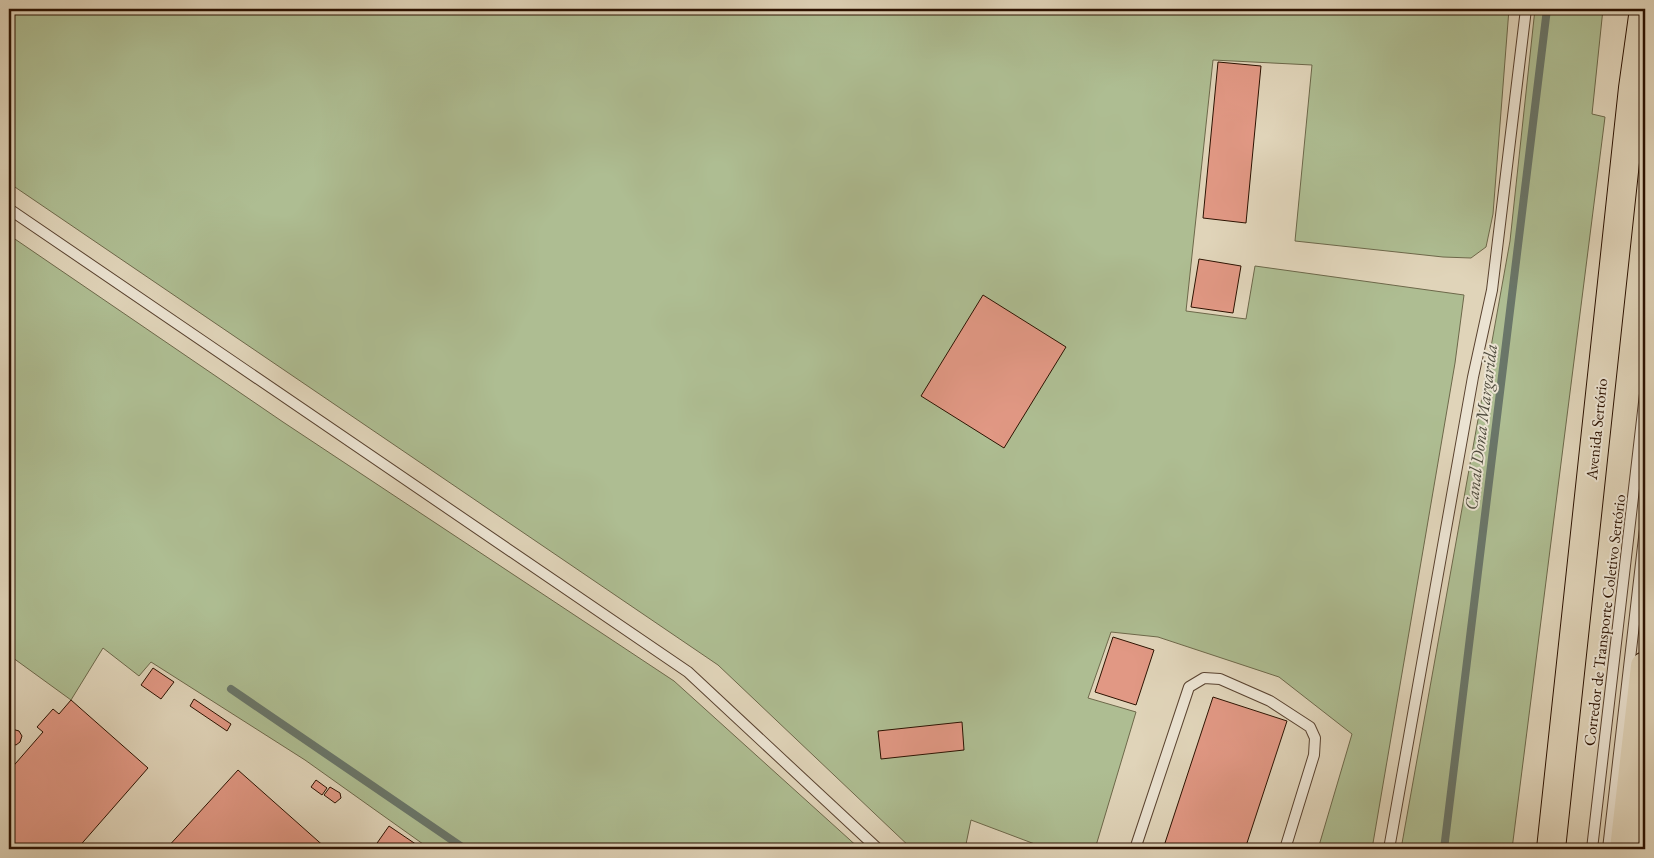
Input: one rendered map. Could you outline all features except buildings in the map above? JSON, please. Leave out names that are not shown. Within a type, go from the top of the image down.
[{"type":"main road","name":"Avenida Sertório","points":[[1551,849],[1633,88],[1644,9]]},
{"type":"main road","points":[[1624,849],[1645,666]]},
{"type":"lane","points":[[1389,849],[1473,377],[1492,290],[1526,9]]},
{"type":"lane","points":[[9,209],[688,672],[878,849]]},
{"type":"lane","name":"Corredor de Transporte Coletivo Sertório","points":[[1592,849],[1645,394]]},
{"type":"lane","name":"Corredor de Transporte Coletivo Sertório","points":[[1608,849],[1645,529]]},
{"type":"lane","points":[[1135,849],[1189,687],[1204,678],[1220,679],[1270,701],[1310,727],[1315,738],[1314,755],[1285,849]]},
{"type":"green space","points":[[9,9],[1509,9],[1493,214],[1486,247],[1471,258],[1443,257],[1295,241],[1312,65],[1213,60],[1186,311],[1246,319],[1255,266],[1464,295],[1455,363],[1372,849],[1318,849],[1352,734],[1279,677],[1158,637],[1111,632],[1088,698],[1136,712],[1095,849],[1048,849],[971,820],[965,849],[912,849],[718,665],[9,183]]},
{"type":"green space","points":[[1535,9],[1603,9],[1592,114],[1605,117],[1512,849],[1401,849],[1510,241]]},
{"type":"green space","points":[[9,235],[283,422],[674,681],[860,849],[430,849],[305,760],[151,662],[139,676],[103,648],[71,700],[9,655]]},
{"type":"waterway","name":"Canal Dona Margarida","points":[[1444,849],[1547,9]]},
{"type":"waterway","points":[[231,689],[465,849]]}]
